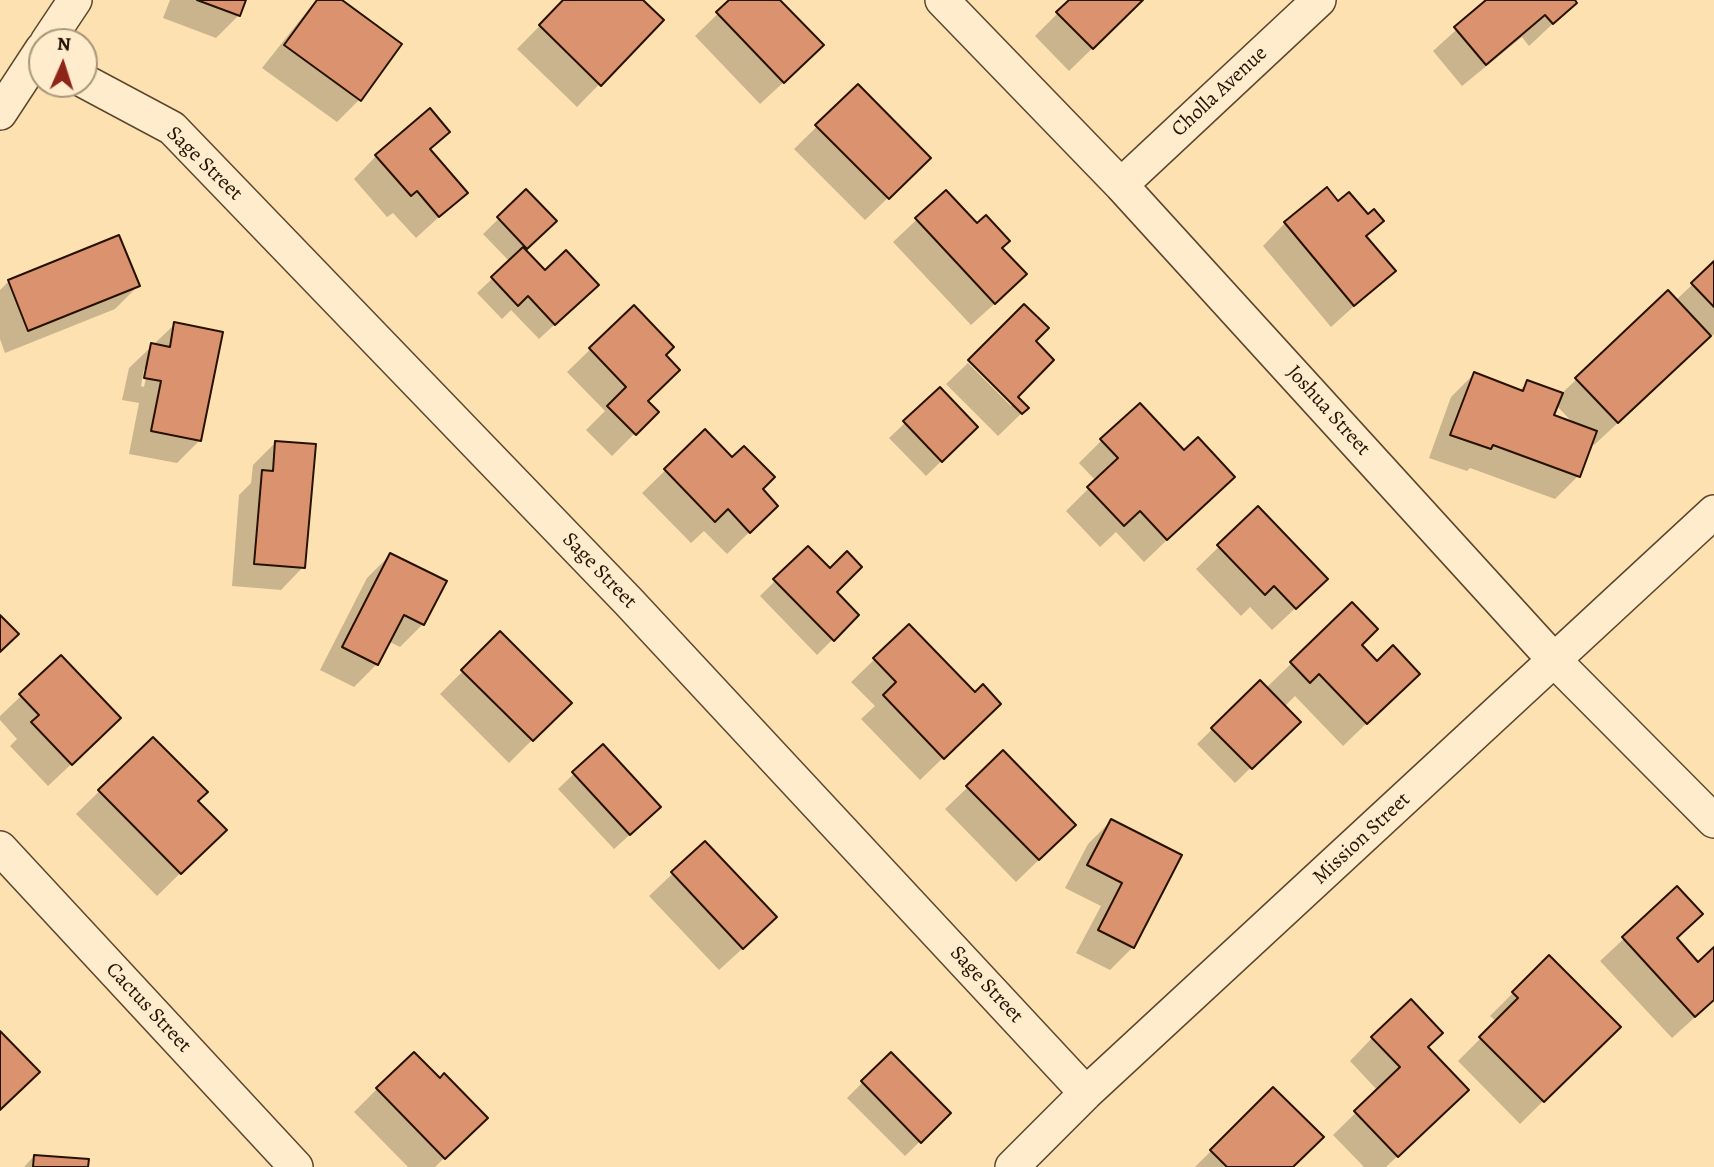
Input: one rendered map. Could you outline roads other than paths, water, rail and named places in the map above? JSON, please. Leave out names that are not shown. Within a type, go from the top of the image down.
[{"type":"street","points":[[57,28],[75,0]]},
{"type":"street","name":"Joshua Street","points":[[942,0],[1121,185],[1556,662],[1714,821]]},
{"type":"street","name":"Cholla Avenue","points":[[1121,185],[1320,0]]},
{"type":"street","points":[[0,113],[28,72]]},
{"type":"street","name":"Sage Street","points":[[98,88],[172,128],[628,601],[1086,1093]]},
{"type":"street","name":"Mission Street","points":[[1012,1167],[1086,1093],[1556,662],[1714,512]]},
{"type":"street","name":"Cactus Street","points":[[0,848],[296,1167]]}]
